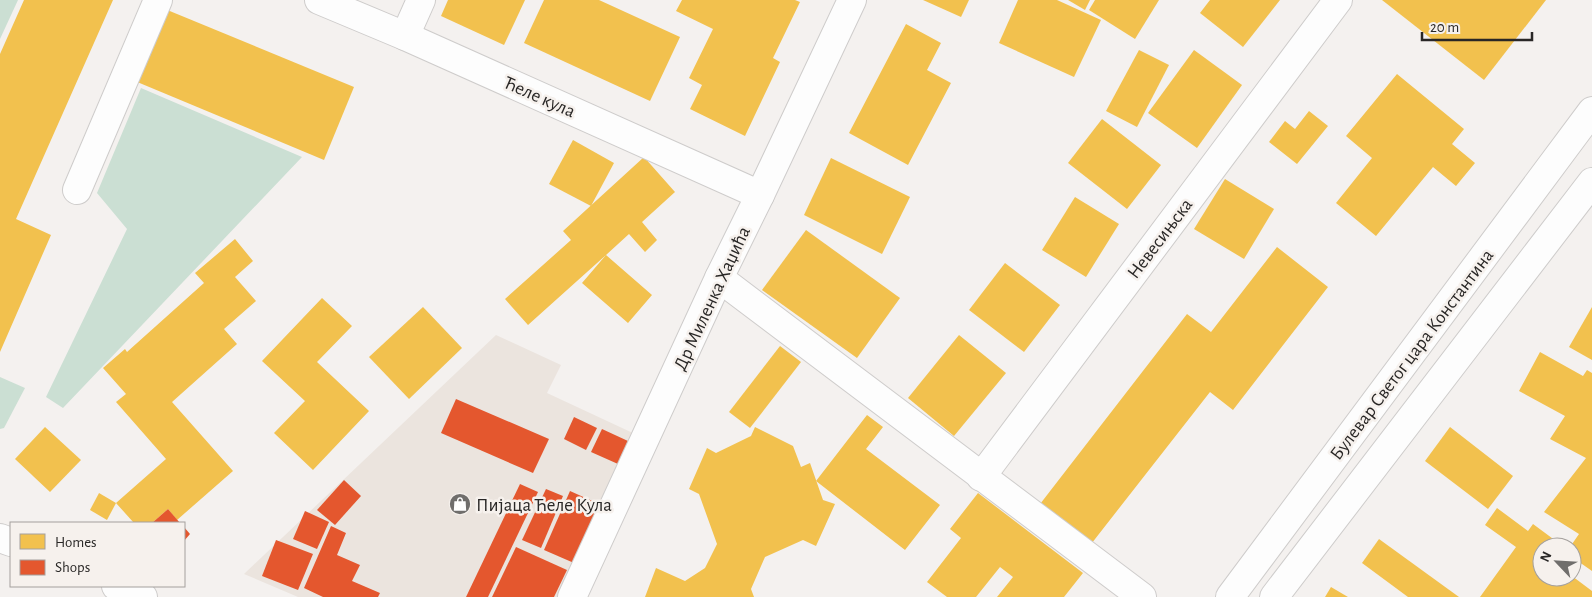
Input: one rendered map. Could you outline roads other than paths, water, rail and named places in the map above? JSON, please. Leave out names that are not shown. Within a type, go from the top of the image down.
[{"type":"street","points":[[76,190],[158,0]]},
{"type":"street","name":"Ћеле кула","points":[[319,0],[405,36],[760,195]]},
{"type":"street","points":[[405,36],[421,0]]},
{"type":"street","name":"Др Миленка Хаџића","points":[[572,597],[719,278],[852,0]]},
{"type":"street","name":"Невесињска","points":[[981,476],[1338,0]]},
{"type":"street","name":"Булевар Светог цара Константина","points":[[1230,597],[1592,111]]},
{"type":"street","name":"Булевар Светог цара Константина","points":[[1274,597],[1592,182]]},
{"type":"street","points":[[719,278],[1142,597]]},
{"type":"street","points":[[118,587],[143,597]]},
{"type":"place","name":"Пијаца Ћеле Кула","points":[[460,504]]}]
